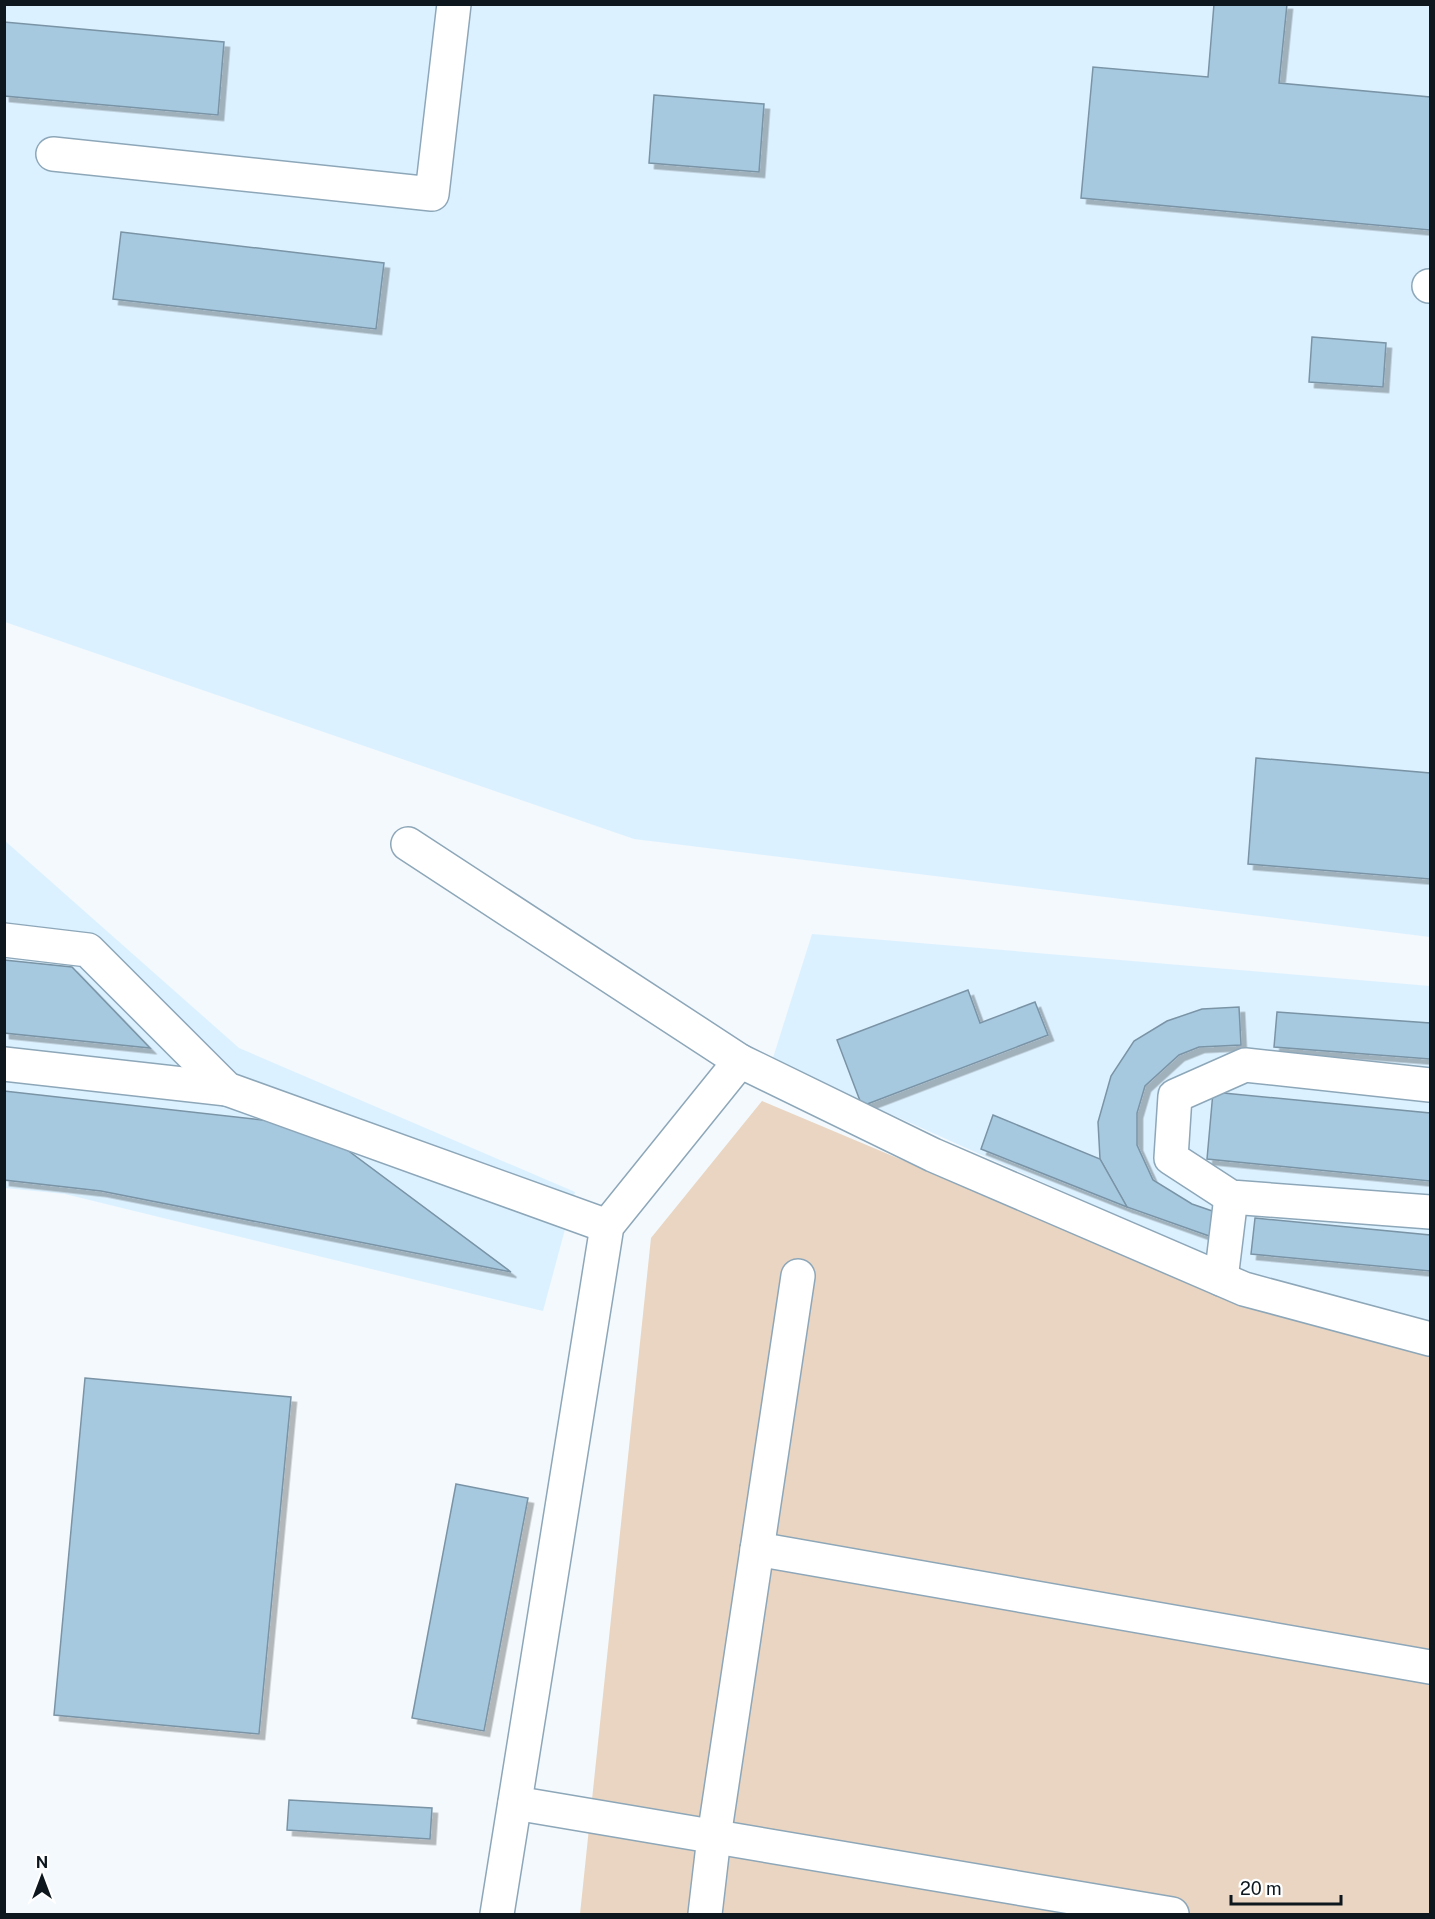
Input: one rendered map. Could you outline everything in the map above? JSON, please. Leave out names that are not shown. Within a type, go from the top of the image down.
[{"type":"lane","points":[[53,154],[432,194],[454,4]]},
{"type":"lane","points":[[408,844],[740,1061],[933,1155],[1244,1289],[1431,1339]]},
{"type":"lane","points":[[4,940],[88,950],[227,1089]]},
{"type":"lane","points":[[497,1914],[607,1226],[740,1061]]},
{"type":"lane","points":[[4,1064],[227,1089],[607,1226]]},
{"type":"lane","points":[[1431,1085],[1245,1065],[1175,1096],[1171,1158],[1231,1197],[1431,1212]]},
{"type":"lane","points":[[1221,1279],[1231,1197]]},
{"type":"lane","points":[[705,1914],[714,1837],[798,1276]]},
{"type":"lane","points":[[757,1549],[1431,1667]]},
{"type":"lane","points":[[515,1803],[1173,1914]]},
{"type":"shaded area","points":[[5,5],[1430,5],[1430,937],[634,839],[5,622]]},
{"type":"shaded area","points":[[4,840],[239,1048],[575,1192],[543,1311],[65,1194],[5,1188]]},
{"type":"shaded area","points":[[812,934],[1430,986],[1430,1324],[1241,1271],[772,1061]]},
{"type":"shaded area","points":[[762,1101],[1254,1308],[1430,1356],[1430,1914],[580,1914],[651,1238]]},
{"type":"building","points":[[1214,4],[1287,4],[1279,83],[1430,97],[1430,230],[1081,198],[1093,67],[1208,77]]},
{"type":"building","points":[[4,22],[224,42],[218,115],[4,96]]},
{"type":"building","points":[[654,95],[764,104],[759,172],[649,163]]},
{"type":"building","points":[[121,232],[384,263],[376,329],[113,299]]},
{"type":"building","points":[[1312,337],[1386,343],[1383,387],[1309,382]]},
{"type":"building","points":[[1256,758],[1430,773],[1430,879],[1248,864]]},
{"type":"building","points":[[4,960],[72,967],[150,1048],[4,1033]]},
{"type":"building","points":[[968,990],[980,1023],[1035,1002],[1048,1035],[862,1106],[837,1040]]},
{"type":"building","points":[[1239,1007],[1241,1045],[1199,1047],[1179,1055],[1145,1086],[1137,1113],[1137,1145],[1153,1180],[1192,1204],[1221,1214],[1212,1237],[1127,1207],[1100,1159],[1098,1122],[1111,1076],[1134,1041],[1167,1021],[1202,1009]]},
{"type":"building","points":[[1277,1012],[1430,1023],[1430,1059],[1274,1047]]},
{"type":"building","points":[[4,1091],[315,1126],[511,1272],[101,1191],[4,1180]]},
{"type":"building","points":[[1213,1092],[1430,1113],[1430,1181],[1207,1159]]},
{"type":"building","points":[[993,1115],[1100,1159],[1127,1207],[981,1149]]},
{"type":"building","points":[[1255,1218],[1430,1235],[1430,1271],[1251,1254]]},
{"type":"building","points":[[85,1378],[291,1397],[259,1734],[54,1715]]},
{"type":"building","points":[[456,1484],[528,1498],[484,1731],[412,1718]]},
{"type":"building","points":[[289,1800],[432,1808],[430,1839],[287,1830]]}]
